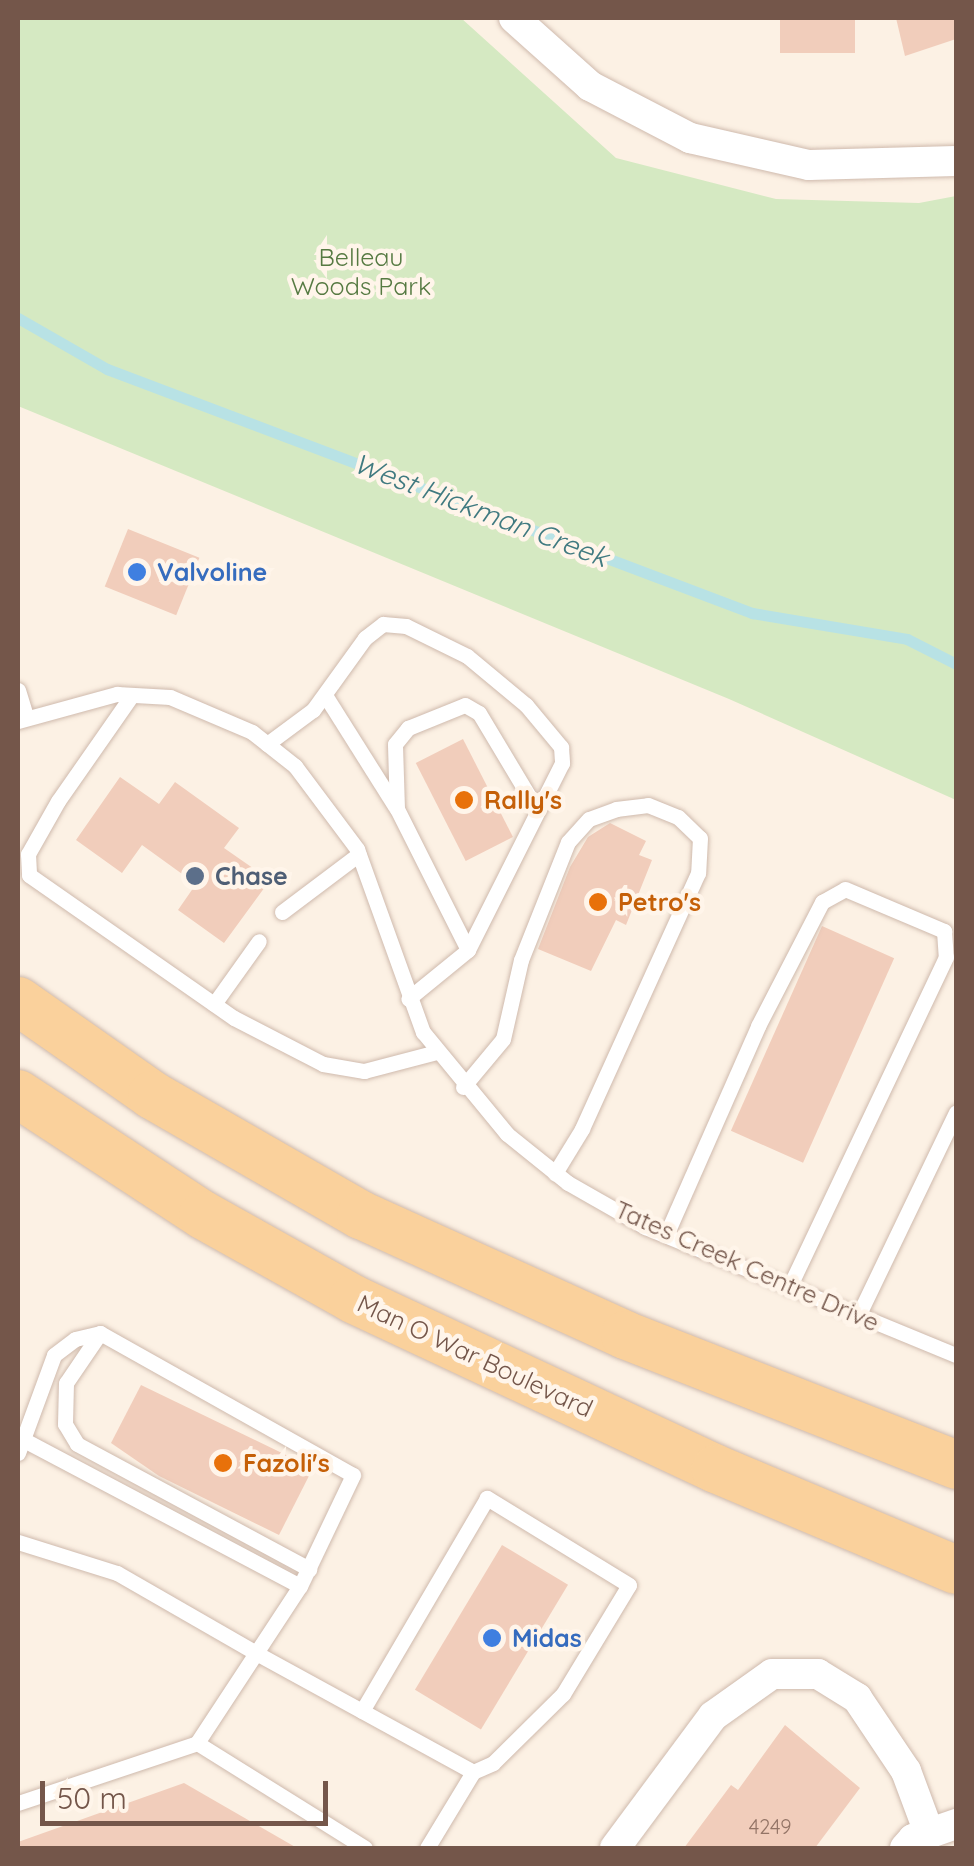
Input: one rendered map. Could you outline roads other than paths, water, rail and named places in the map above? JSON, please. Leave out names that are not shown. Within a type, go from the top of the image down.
[{"type":"main road","points":[[18,1001],[152,1095],[361,1215],[590,1320],[956,1465]]},
{"type":"main road","name":"Man O War Boulevard","points":[[18,1094],[204,1215],[353,1299],[716,1468],[956,1570]]},
{"type":"street","points":[[514,18],[590,86],[690,138],[809,165],[956,161]]},
{"type":"street","points":[[616,1848],[713,1716],[772,1674],[818,1674],[857,1698],[906,1771],[930,1835]]},
{"type":"lane","points":[[267,744],[326,696],[365,638],[384,624],[406,626],[467,656],[526,705],[561,747],[562,762],[468,950],[408,999]]},
{"type":"lane","points":[[18,690],[22,719]]},
{"type":"lane","points":[[132,696],[28,854],[29,874],[214,1004],[323,1064],[364,1071],[437,1052]]},
{"type":"lane","name":"Tates Creek Centre Drive","points":[[22,719],[66,703],[132,696],[206,708],[267,744],[326,800],[359,854],[408,999],[437,1052],[463,1087],[555,1173],[666,1236],[956,1355]]},
{"type":"lane","points":[[326,696],[397,809],[468,950]]},
{"type":"lane","points":[[397,809],[395,744],[408,728],[465,705],[478,713],[537,810]]},
{"type":"lane","points":[[463,1087],[503,1039],[521,960],[568,842],[589,819],[616,809],[648,805],[678,817],[700,838],[698,873],[582,1129],[555,1173]]},
{"type":"lane","points":[[282,912],[359,854]]},
{"type":"lane","points":[[666,1236],[758,1026],[822,902],[844,889],[944,931],[946,957],[789,1288]]},
{"type":"lane","points":[[214,1004],[260,941]]},
{"type":"lane","points":[[858,1316],[956,1112]]},
{"type":"lane","points":[[100,1333],[66,1383],[65,1424],[76,1444],[309,1569]]},
{"type":"lane","points":[[18,1803],[197,1744],[300,1586],[353,1475],[100,1333],[74,1339],[54,1355],[21,1446],[300,1586]]},
{"type":"lane","points":[[362,1711],[488,1498],[629,1585],[562,1694],[493,1763],[473,1772],[427,1848]]},
{"type":"lane","points":[[18,1542],[117,1572],[473,1772]]},
{"type":"lane","points":[[197,1744],[366,1848]]},
{"type":"waterway","name":"West Hickman Creek","points":[[18,318],[107,369],[752,613],[907,639],[956,664]]},
{"type":"place","name":"Valvoline","points":[[137,572]]},
{"type":"place","name":"Rally's","points":[[464,800]]},
{"type":"place","name":"Chase","points":[[195,876]]},
{"type":"place","name":"Petro's","points":[[598,902]]},
{"type":"place","name":"Fazoli's","points":[[223,1463]]},
{"type":"place","name":"Midas","points":[[492,1638]]},
{"type":"park label","name":"Belleau Woods Park","points":[[361,272]]}]
